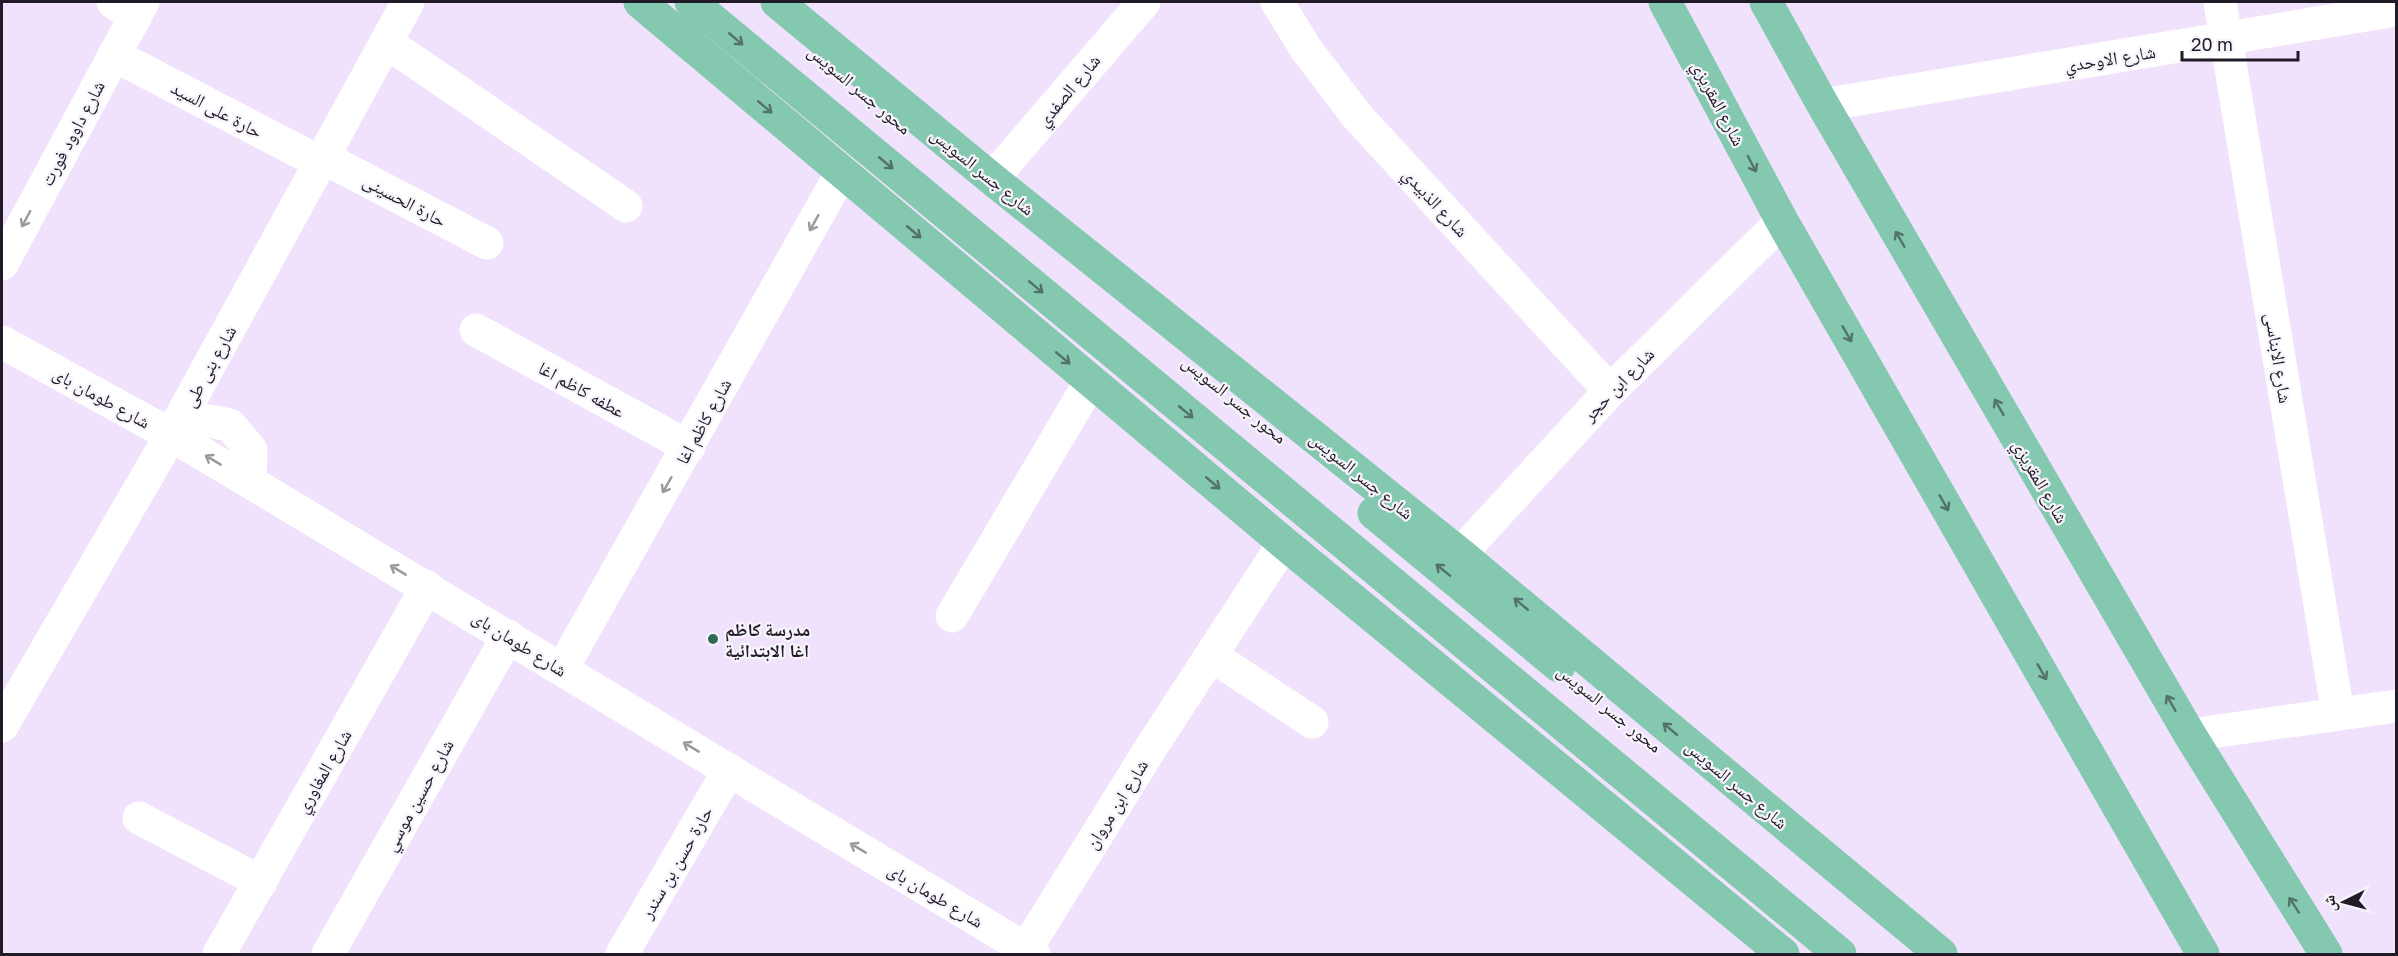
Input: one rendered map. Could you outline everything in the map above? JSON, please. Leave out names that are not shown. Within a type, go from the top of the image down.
[{"type":"main road","points":[[640,2],[1284,543],[1783,954]]},
{"type":"main road","points":[[691,2],[1840,954]]},
{"type":"main road","name":"محور جسر السويس","points":[[756,2],[1910,954]]},
{"type":"main road","name":"شارع جسر السويس","points":[[777,2],[992,179],[1460,554],[1941,954]]},
{"type":"main road","name":"شارع المقريزي","points":[[1665,2],[1782,221],[2203,954]]},
{"type":"main road","name":"شارع المقريزي","points":[[1766,2],[1823,105],[2190,735],[2325,954]]},
{"type":"street","name":"شارع بنى طى","points":[[2,726],[171,435],[408,2]]},
{"type":"street","name":"شارع الصفدي","points":[[992,179],[1144,2]]},
{"type":"street","name":"شارع الذبيدي","points":[[1277,2],[1306,49],[1357,116],[1610,391]]},
{"type":"street","name":"شارع الابناسى","points":[[2220,2],[2338,714]]},
{"type":"street","name":"شارع داوود فورت","points":[[2,264],[114,56],[130,7]]},
{"type":"street","name":"شارع الاوحدي","points":[[1823,105],[2397,10]]},
{"type":"street","points":[[386,42],[626,206]]},
{"type":"street","name":"حارة على السيد","points":[[114,56],[322,160]]},
{"type":"street","name":"حارة الحسينى","points":[[322,160],[487,243]]},
{"type":"street","name":"شارع كاظم اغا","points":[[562,669],[842,172]]},
{"type":"street","name":"شارع ابن حجر","points":[[1460,554],[1610,391],[1782,221]]},
{"type":"street","name":"عطفه كاظم اغا","points":[[476,330],[689,447]]},
{"type":"street","name":"شارع طومان باى","points":[[2,342],[171,435],[427,587],[1028,953]]},
{"type":"street","points":[[952,616],[1091,381]]},
{"type":"street","name":"شارع ابن مروان","points":[[1028,953],[1152,746],[1284,543]]},
{"type":"street","name":"شارع المغاوري","points":[[219,954],[427,587]]},
{"type":"street","name":"شارع حسين موسي","points":[[328,954],[508,636]]},
{"type":"street","points":[[1212,656],[1312,722]]},
{"type":"street","points":[[2190,735],[2397,706]]},
{"type":"street","name":"حارة حسن بن سندر","points":[[622,954],[729,770]]},
{"type":"street","points":[[139,818],[261,882]]},
{"type":"place","name":"مدرسة كاظم اغا الابتدائية","points":[[713,639]]}]
